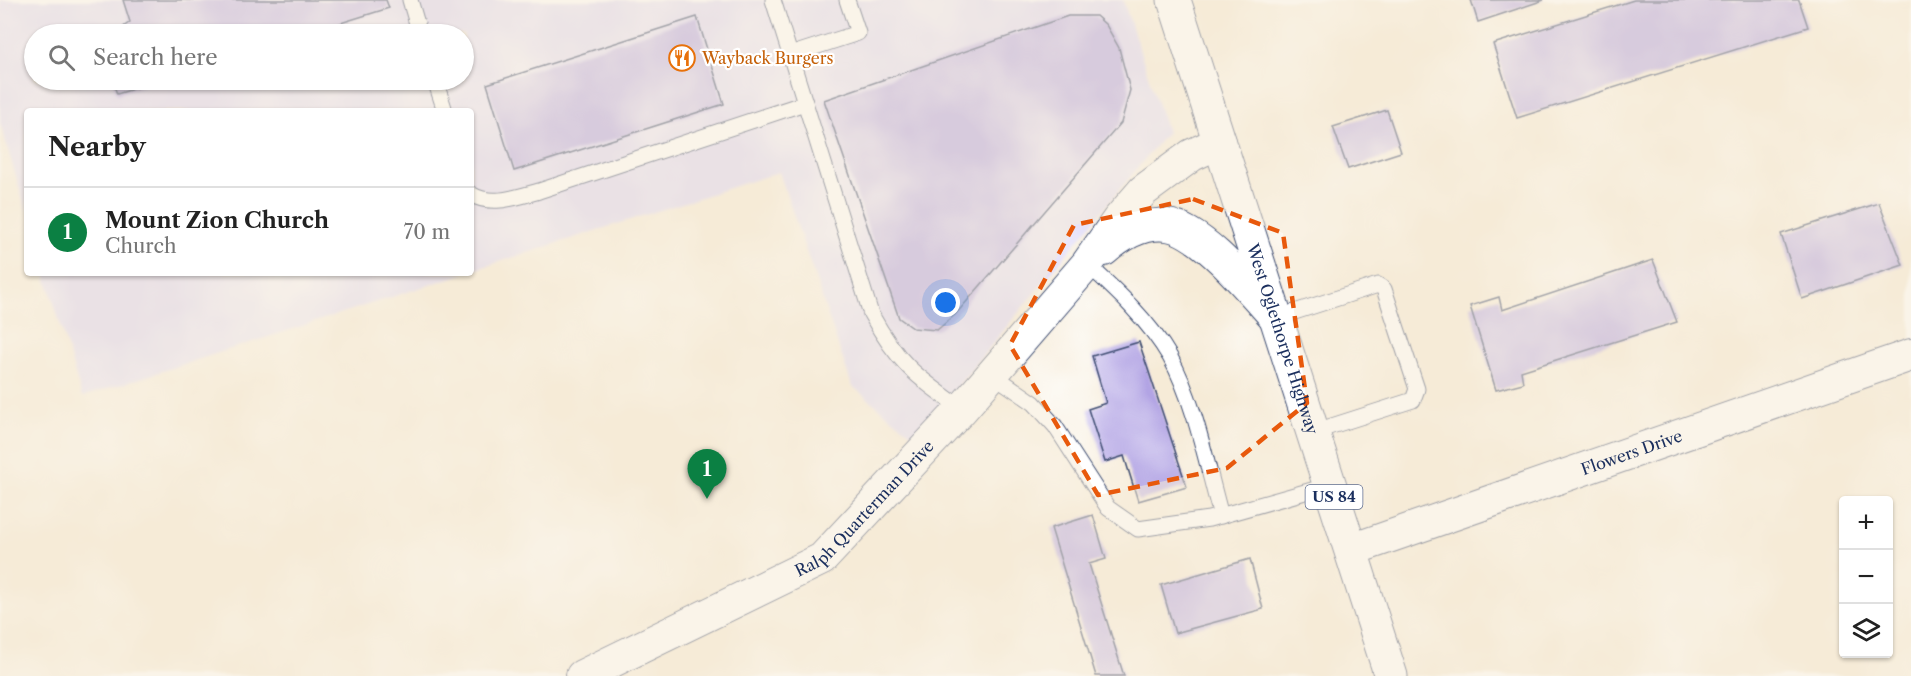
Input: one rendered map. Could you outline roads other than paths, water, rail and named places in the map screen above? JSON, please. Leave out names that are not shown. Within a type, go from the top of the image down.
[{"type":"highway","name":"West Oglethorpe Highway","points":[[1174,0],[1391,676]]},
{"type":"street","name":"Ralph Quarterman Drive","points":[[582,676],[822,559],[962,409],[1087,264],[1118,220],[1143,191],[1191,155],[1220,142]]},
{"type":"street","name":"Ralph Quarterman Drive","points":[[1087,264],[1122,235],[1141,228],[1167,225],[1205,243],[1276,318]]},
{"type":"street","name":"Flowers Drive","points":[[1351,550],[1911,355]]},
{"type":"lane","points":[[410,0],[417,24]]},
{"type":"lane","points":[[772,0],[871,314],[903,363],[915,375],[962,409]]},
{"type":"lane","points":[[790,55],[858,33],[847,0]]},
{"type":"lane","points":[[438,90],[444,108]]},
{"type":"lane","points":[[474,195],[487,200],[508,200],[805,103]]},
{"type":"lane","points":[[1087,264],[1126,299],[1170,357],[1186,398],[1221,516]]},
{"type":"lane","points":[[1276,318],[1378,285],[1384,289],[1417,389],[1413,400],[1313,432]]},
{"type":"lane","points":[[992,374],[1034,403],[1054,426],[1108,508],[1138,529],[1170,527],[1221,516],[1330,485]]},
{"type":"place","name":"Wayback Burgers","points":[[682,58]]},
{"type":"place","name":"Mount Zion Church","points":[[707,499]]}]
